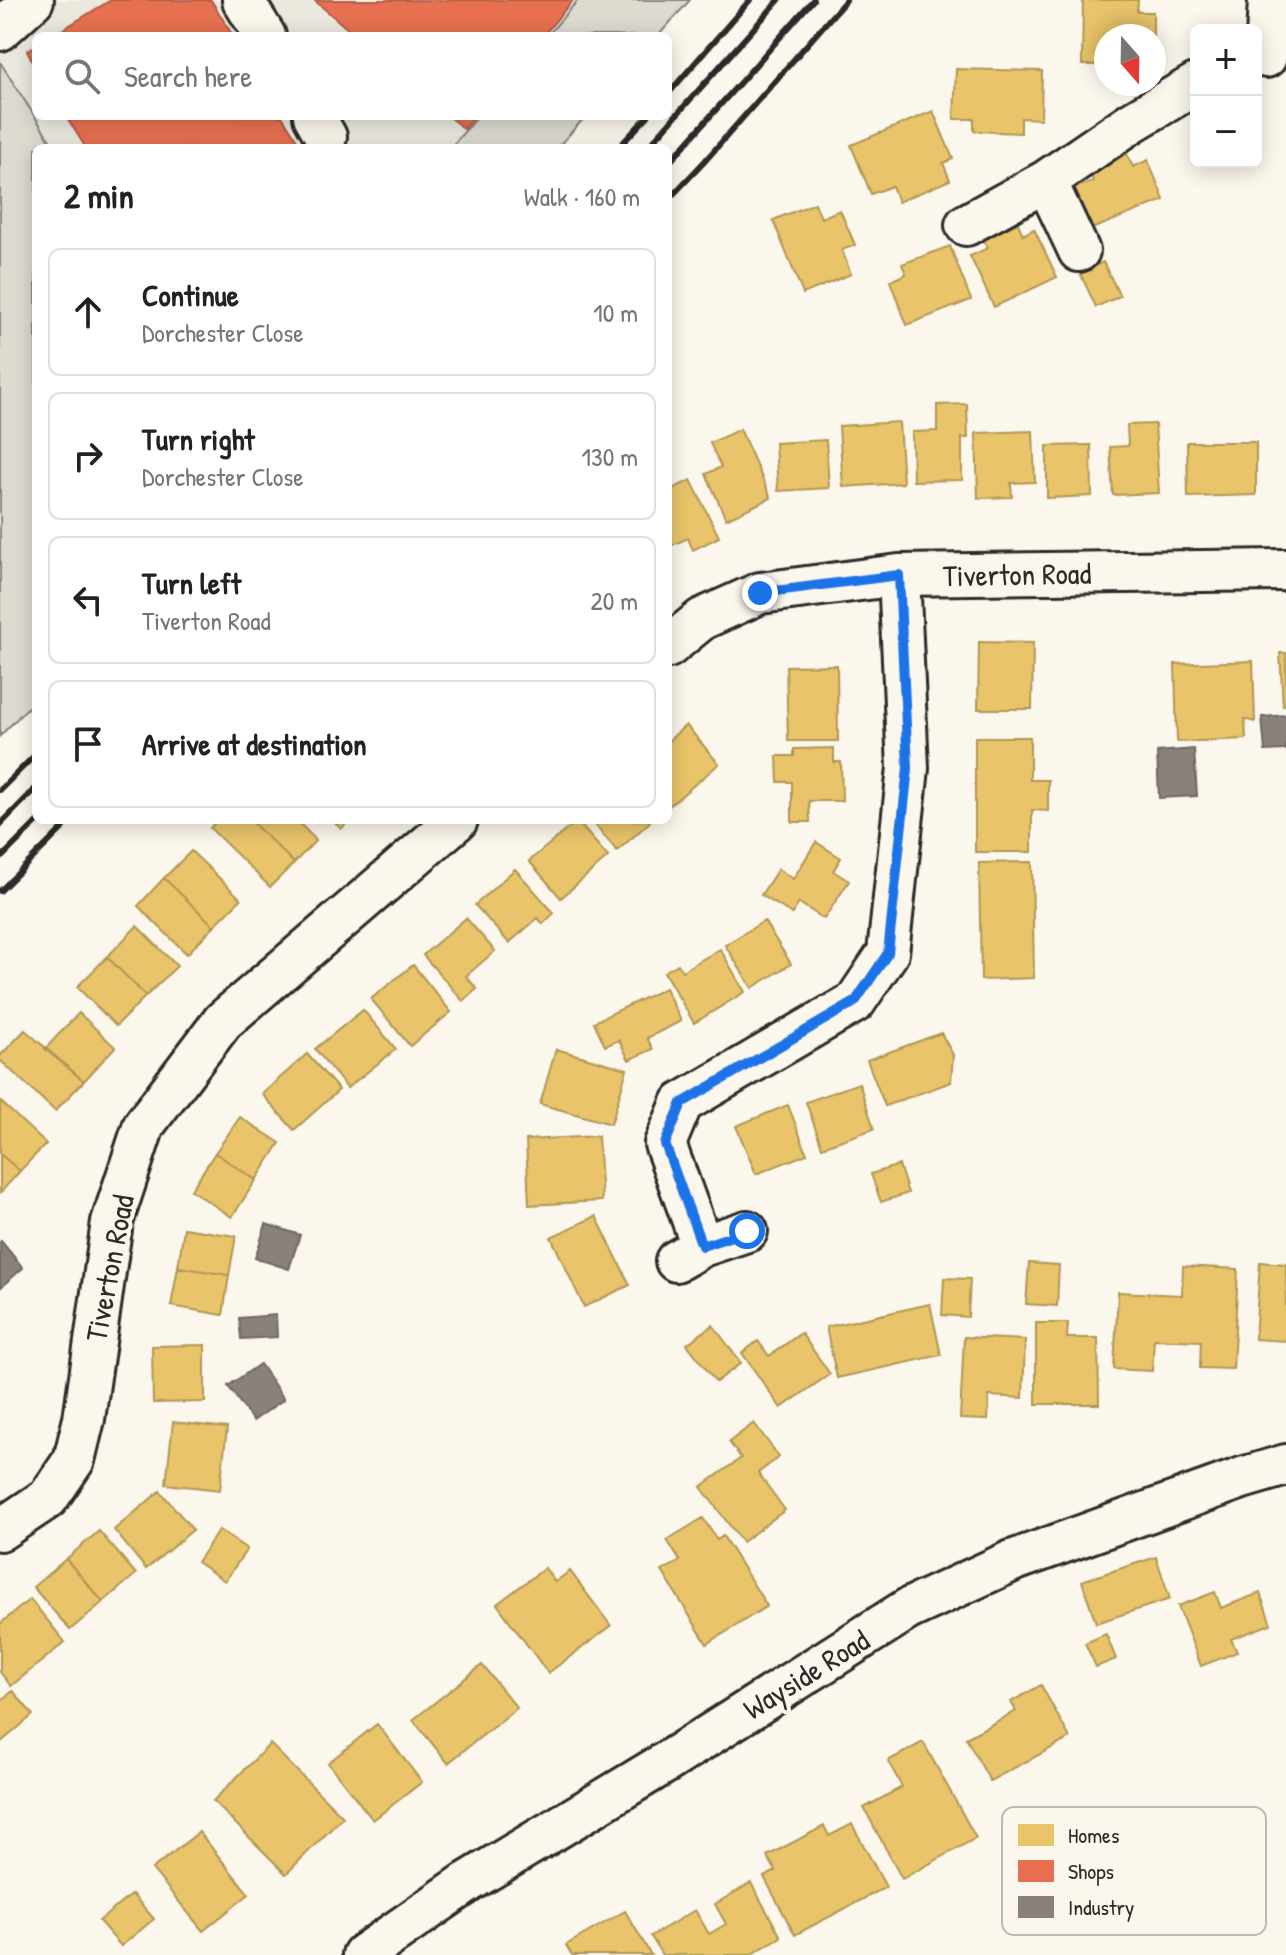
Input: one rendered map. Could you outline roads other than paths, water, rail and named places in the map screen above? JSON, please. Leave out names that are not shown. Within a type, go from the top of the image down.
[{"type":"street","points":[[0,30],[33,0]]},
{"type":"street","points":[[243,0],[263,32]]},
{"type":"street","points":[[1269,0],[1269,58]]},
{"type":"street","points":[[966,225],[1046,181],[1132,122],[1190,88]]},
{"type":"street","points":[[1046,181],[1079,251]]},
{"type":"street","name":"Tiverton Road","points":[[672,644],[702,619],[760,593],[899,575],[1286,570]]},
{"type":"street","points":[[747,1231],[689,1254],[665,1144],[682,1103],[855,1002],[888,953],[908,768],[899,575]]},
{"type":"street","name":"Tiverton Road","points":[[0,1530],[48,1498],[74,1460],[84,1419],[112,1222],[144,1125],[223,1021],[452,824]]},
{"type":"street","name":"Wayside Road","points":[[363,1955],[468,1882],[679,1755],[908,1609],[1012,1561],[1286,1465]]},
{"type":"railway","points":[[672,89],[750,0]]},
{"type":"railway","points":[[672,120],[779,0]]},
{"type":"railway","points":[[672,159],[813,0]]},
{"type":"railway","points":[[672,196],[846,0]]},
{"type":"railway","points":[[622,144],[644,120]]},
{"type":"railway","points":[[651,144],[672,120]]},
{"type":"railway","points":[[0,790],[32,758]]},
{"type":"railway","points":[[0,825],[32,792]]},
{"type":"railway","points":[[0,859],[35,824]]},
{"type":"railway","points":[[0,891],[67,824]]}]
